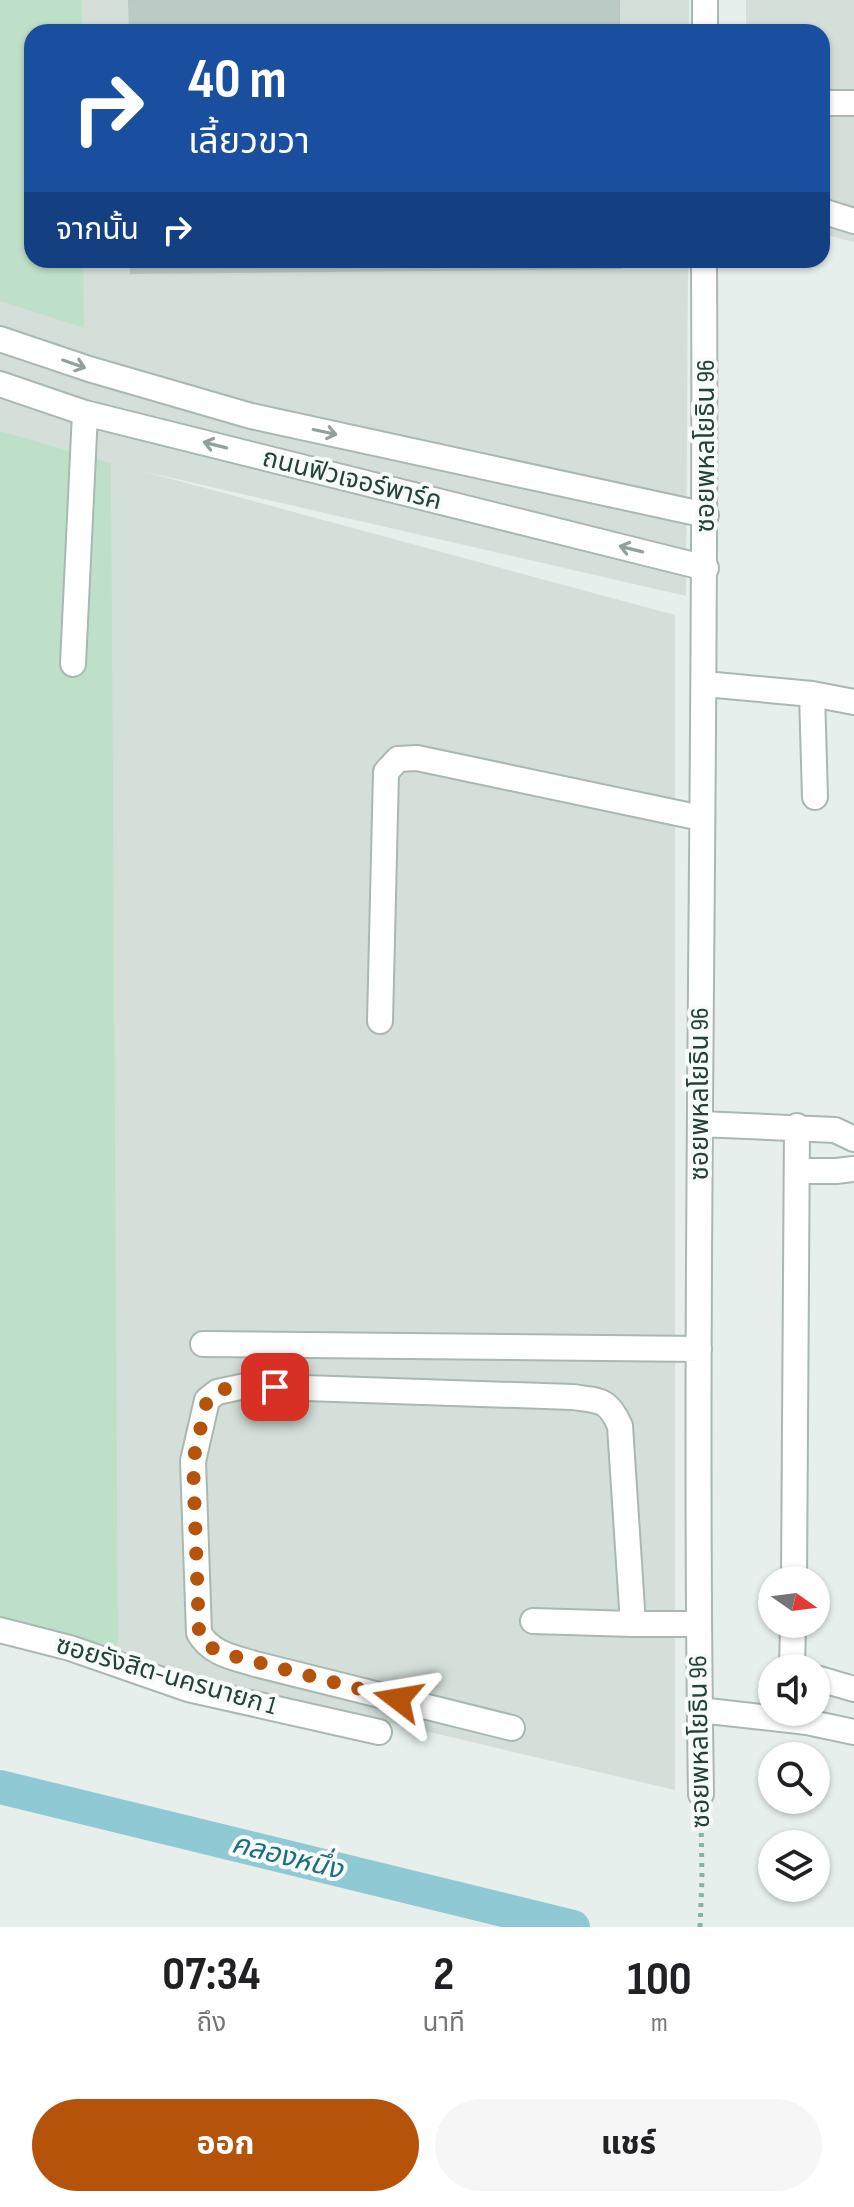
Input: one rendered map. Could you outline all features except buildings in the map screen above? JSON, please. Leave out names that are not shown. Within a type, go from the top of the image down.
[{"type":"street","points":[[705,0],[705,24]]},
{"type":"street","points":[[830,103],[854,103]]},
{"type":"street","points":[[830,214],[854,221]]},
{"type":"street","name":"ซอยพหลโยธิน 96","points":[[701,1794],[698,1624],[701,818],[706,568],[704,268]]},
{"type":"street","name":"ถนนฟิวเจอร์พาร์ค","points":[[0,339],[89,369],[251,416],[706,515]]},
{"type":"street","name":"ถนนฟิวเจอร์พาร์ค","points":[[0,384],[85,413],[706,568]]},
{"type":"street","points":[[73,664],[85,413]]},
{"type":"street","points":[[705,684],[812,694],[854,702]]},
{"type":"street","points":[[812,694],[815,797]]},
{"type":"street","points":[[380,1021],[386,772],[398,759],[417,758],[701,818]]},
{"type":"street","points":[[700,1124],[797,1126],[835,1130],[854,1139]]},
{"type":"street","points":[[794,1566],[797,1126]]},
{"type":"street","points":[[797,1171],[854,1169]]},
{"type":"street","points":[[203,1344],[699,1349]]},
{"type":"street","points":[[512,1728],[255,1664],[206,1645],[199,1633],[193,1461],[207,1400],[217,1392],[245,1386],[573,1397],[598,1401],[612,1408],[620,1426],[633,1624]]},
{"type":"street","points":[[533,1621],[698,1624]]},
{"type":"street","name":"ซอยรังสิต-นครนายก 1","points":[[0,1630],[70,1648],[188,1689],[379,1732]]},
{"type":"street","points":[[830,1682],[854,1689]]},
{"type":"street","points":[[699,1710],[758,1714]]},
{"type":"street","points":[[830,1726],[854,1732]]},
{"type":"path","name":"ซอยพหลโยธิน 96","points":[[700,1927],[701,1794]]},
{"type":"shaded area","points":[[0,0],[689,0],[689,24],[24,24],[24,268],[688,268],[686,596],[142,471],[675,615],[675,1790],[187,1675],[118,1651],[0,1622]]},
{"type":"shaded area","points":[[746,0],[854,0],[854,242],[830,236],[830,24],[746,24]]},
{"type":"green space","points":[[0,0],[82,0],[82,24],[24,24],[24,268],[83,268],[84,328],[0,301]]},
{"type":"green space","points":[[0,431],[111,463],[118,1651],[0,1622]]},
{"type":"waterway","name":"คลองหนึ่ง","points":[[0,1787],[573,1927]]},
{"type":"route","points":[[275,1387],[225,1389],[207,1400],[193,1461],[199,1633],[206,1645],[255,1664],[398,1699]]}]
